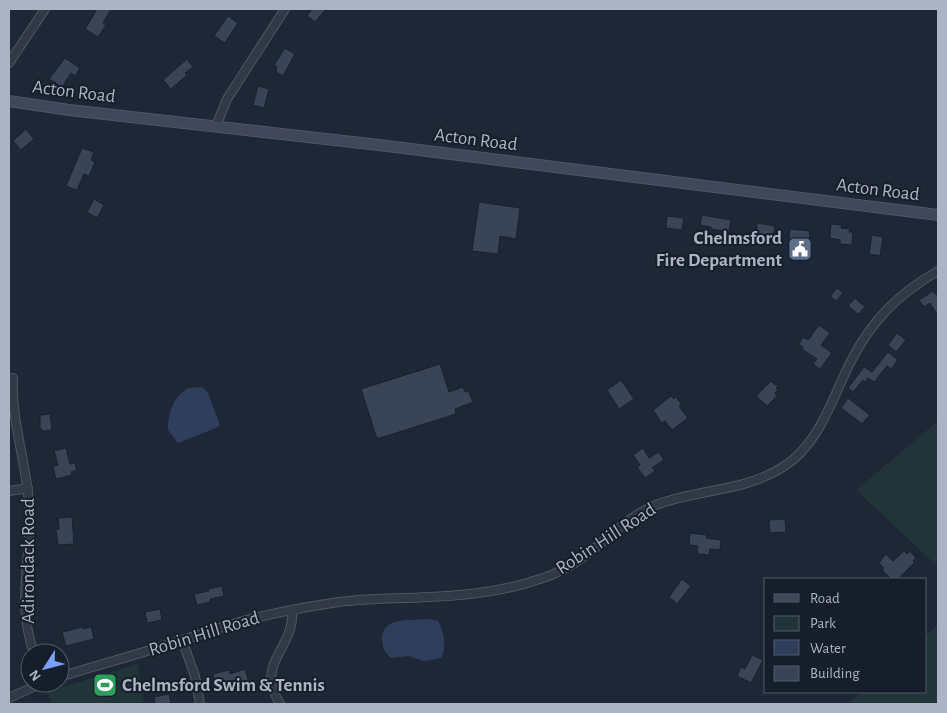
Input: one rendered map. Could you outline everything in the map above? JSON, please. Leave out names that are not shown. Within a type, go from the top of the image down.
[{"type":"main road","name":"Acton Road","points":[[9,102],[938,215]]},
{"type":"street","points":[[9,63],[45,9]]},
{"type":"street","points":[[216,126],[228,99],[286,9]]},
{"type":"street","name":"Robin Hill Road","points":[[70,674],[253,618],[361,599],[428,598],[467,594],[532,582],[555,574],[577,562],[630,520],[655,505],[682,497],[744,484],[779,470],[800,454],[815,434],[831,405],[857,350],[882,313],[903,294],[938,271]]},
{"type":"street","name":"Adirondack Road","points":[[13,378],[12,392],[28,488],[30,530],[24,603],[31,643]]},
{"type":"street","points":[[9,491],[28,488]]},
{"type":"street","points":[[280,704],[272,687],[271,674],[292,625],[292,610]]},
{"type":"street","points":[[182,640],[195,676],[200,704]]},
{"type":"green space","points":[[938,421],[938,567],[856,490]]},
{"type":"green space","points":[[938,624],[938,704],[847,704],[861,693],[927,693],[927,634]]},
{"type":"green space","name":"Chelmsford Swim & Tennis","points":[[138,664],[144,704],[52,704],[47,693],[70,693],[70,685]]},
{"type":"water","points":[[202,387],[208,393],[220,425],[178,443],[168,430],[172,406],[183,391],[188,388]]},
{"type":"water","points":[[428,619],[438,621],[442,630],[444,645],[441,658],[424,661],[409,656],[391,658],[387,654],[383,646],[382,637],[384,630],[388,626],[400,621]]},
{"type":"building","points":[[97,9],[111,9],[103,23],[106,25],[98,37],[85,29]]},
{"type":"building","points":[[312,9],[326,9],[315,22],[307,16]]},
{"type":"building","points":[[228,16],[238,23],[225,43],[214,36]]},
{"type":"building","points":[[285,48],[295,54],[283,76],[276,72],[277,67],[274,65]]},
{"type":"building","points":[[65,58],[80,68],[75,76],[71,73],[62,87],[49,79]]},
{"type":"building","points":[[187,59],[193,67],[171,89],[163,80]]},
{"type":"building","points":[[258,86],[269,89],[264,108],[253,105]]},
{"type":"building","points":[[26,129],[34,139],[21,150],[13,141]]},
{"type":"building","points":[[82,148],[94,152],[91,160],[95,162],[89,176],[84,174],[77,190],[66,186]]},
{"type":"building","points":[[94,199],[104,205],[97,218],[87,212]]},
{"type":"building","points":[[479,202],[520,208],[516,239],[500,236],[498,254],[472,251]]},
{"type":"building","points":[[702,215],[731,220],[729,232],[700,225]]},
{"type":"building","points":[[667,216],[684,218],[682,230],[666,228]]},
{"type":"building","points":[[757,223],[775,226],[773,236],[756,234]]},
{"type":"building","points":[[831,224],[842,225],[841,228],[850,229],[849,232],[853,232],[852,245],[840,244],[840,240],[830,238]]},
{"type":"building","points":[[790,229],[810,231],[808,256],[787,254]]},
{"type":"building","points":[[872,235],[883,237],[880,256],[869,254]]},
{"type":"building","points":[[837,288],[843,293],[836,301],[830,296]]},
{"type":"building","points":[[933,291],[936,295],[938,293],[938,316],[930,303],[924,307],[919,300]]},
{"type":"building","points":[[855,298],[865,307],[858,314],[848,306]]},
{"type":"building","points":[[819,325],[830,333],[821,345],[832,353],[820,369],[813,364],[817,359],[802,349],[803,347],[799,344],[803,337],[808,340]]},
{"type":"building","points":[[897,333],[906,340],[896,352],[888,345]]},
{"type":"building","points":[[888,352],[898,360],[891,369],[887,366],[874,382],[868,378],[865,382],[863,380],[853,392],[848,388],[864,367],[872,372]]},
{"type":"building","points":[[440,364],[449,392],[463,387],[465,392],[468,390],[473,402],[455,409],[456,414],[377,439],[361,389]]},
{"type":"building","points":[[621,380],[634,399],[619,409],[607,390]]},
{"type":"building","points":[[771,381],[778,387],[776,388],[778,390],[775,393],[777,396],[767,406],[756,396]]},
{"type":"building","points":[[671,396],[674,399],[676,397],[682,405],[679,406],[688,418],[672,430],[665,421],[662,423],[653,410]]},
{"type":"building","points":[[848,398],[870,415],[862,424],[841,408]]},
{"type":"building","points":[[50,414],[52,430],[42,431],[40,429],[40,415]]},
{"type":"building","points":[[66,448],[70,464],[75,463],[77,470],[71,472],[72,475],[56,479],[53,467],[58,465],[54,451]]},
{"type":"building","points":[[643,448],[649,458],[659,452],[664,460],[652,468],[655,471],[645,478],[637,467],[640,465],[633,455]]},
{"type":"building","points":[[72,517],[74,544],[58,545],[56,530],[59,529],[58,518]]},
{"type":"building","points":[[785,519],[786,532],[770,533],[769,520]]},
{"type":"building","points":[[690,533],[707,535],[706,538],[721,540],[720,550],[710,549],[709,555],[697,554],[698,546],[689,545]]},
{"type":"building","points":[[904,551],[907,554],[910,551],[916,558],[913,561],[915,562],[899,578],[890,578],[882,570],[884,568],[879,563],[886,554],[893,561]]},
{"type":"building","points":[[682,579],[691,586],[677,604],[669,597]]},
{"type":"building","points":[[222,586],[224,596],[210,599],[210,602],[197,605],[194,594]]},
{"type":"building","points":[[160,609],[162,620],[147,623],[145,612]]},
{"type":"building","points":[[91,627],[94,639],[70,645],[70,643],[65,643],[62,632]]},
{"type":"building","points":[[752,655],[763,660],[751,683],[737,676],[741,667],[745,669]]},
{"type":"building","points":[[245,669],[249,683],[238,686],[236,680],[216,686],[213,674],[229,670],[230,674]]},
{"type":"building","points":[[169,694],[171,704],[155,704],[154,697]]},
{"type":"place","name":"Chelmsford Fire Department","points":[[800,249]]},
{"type":"place","name":"Chelmsford Swim & Tennis","points":[[105,685]]}]
